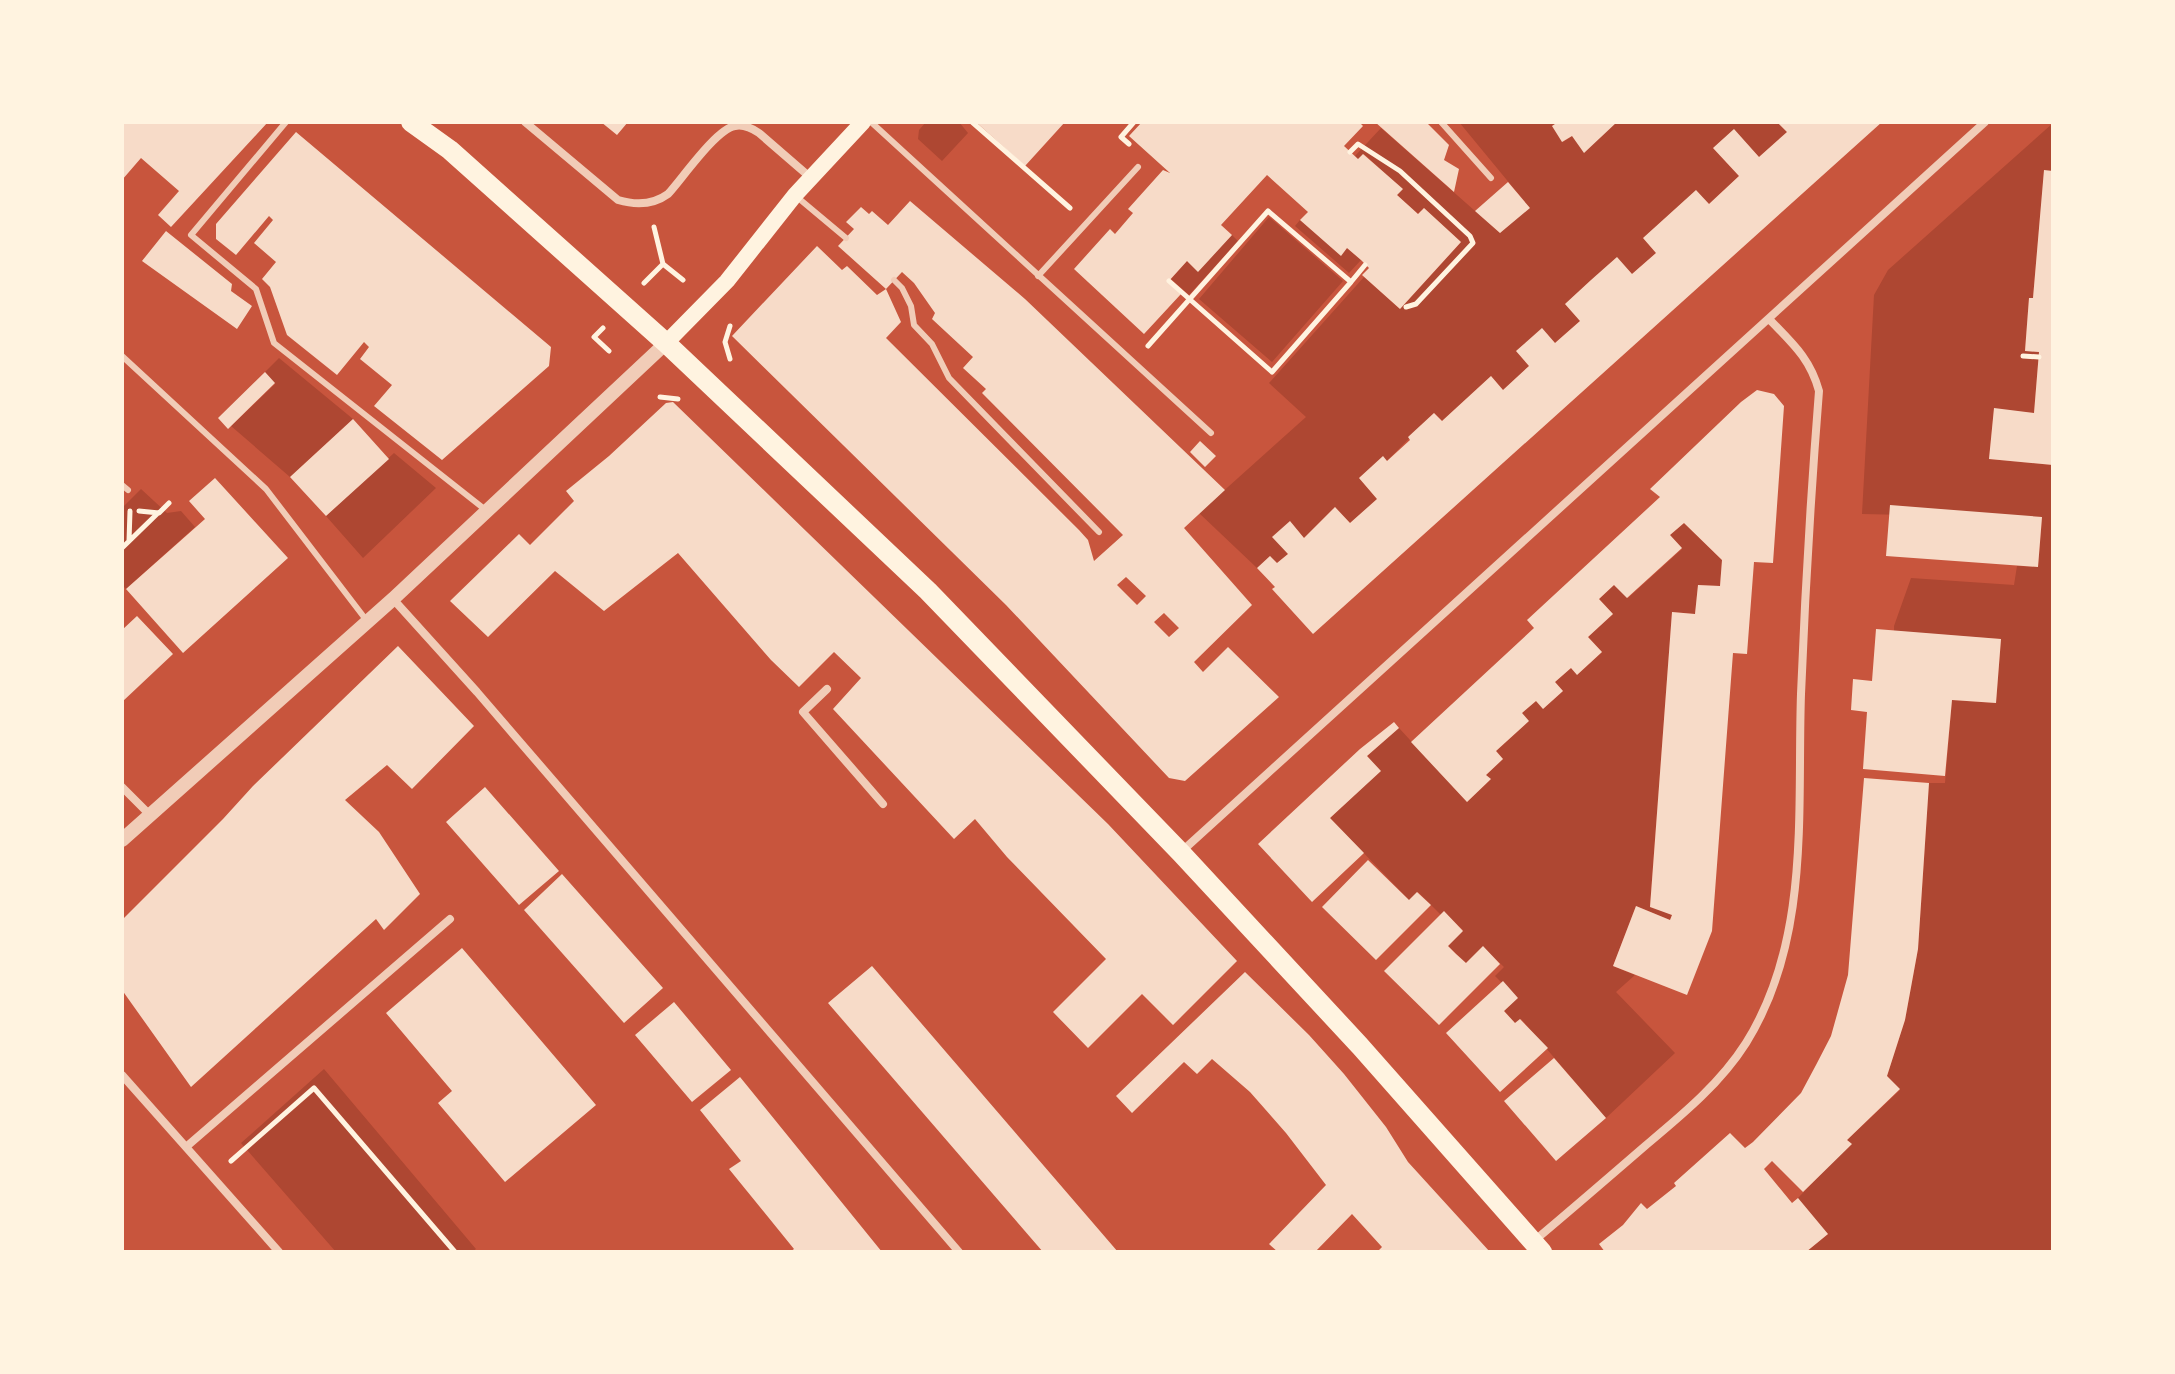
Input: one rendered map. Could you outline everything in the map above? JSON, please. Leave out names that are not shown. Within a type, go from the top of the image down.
[{"type":"main road","points":[[411,122],[450,150],[666,343],[928,591],[1181,853],[1360,1046],[1538,1247]]},
{"type":"main road","points":[[666,343],[727,281],[795,195],[863,122]]},
{"type":"street","points":[[525,122],[618,200],[649,203],[668,194],[722,132],[736,125],[750,127],[759,133],[811,178]]},
{"type":"street","points":[[1181,853],[1985,122]]},
{"type":"street","points":[[1538,1247],[1705,1095],[1745,1045],[1770,1001],[1785,953],[1793,909],[1799,827],[1807,554],[1819,391],[1812,368],[1769,319]]},
{"type":"street","points":[[122,840],[393,599],[666,343]]},
{"type":"street","points":[[393,599],[477,692],[959,1252]]},
{"type":"street","points":[[827,689],[803,712],[883,804]]},
{"type":"street","points":[[122,787],[149,814]]},
{"type":"street","points":[[186,1147],[450,919]]},
{"type":"street","points":[[122,1075],[279,1252]]},
{"type":"lane","points":[[286,122],[191,235],[256,289],[274,343],[487,511]]},
{"type":"lane","points":[[871,122],[1211,433]]},
{"type":"lane","points":[[1441,122],[1491,178]]},
{"type":"lane","points":[[1038,276],[1138,167]]},
{"type":"lane","points":[[795,195],[846,238]]},
{"type":"lane","points":[[894,280],[911,306],[914,325],[932,344],[949,378],[1099,532]]},
{"type":"lane","points":[[122,356],[266,489],[367,621]]},
{"type":"path","points":[[972,122],[1087,223]]},
{"type":"path","points":[[1350,152],[1358,144],[1400,171],[1450,216],[1473,243],[1416,304],[1406,307]]},
{"type":"path","points":[[649,203],[663,264],[683,280]]},
{"type":"path","points":[[1133,362],[1268,211],[1351,282]]},
{"type":"path","points":[[642,286],[663,264]]},
{"type":"path","points":[[1169,281],[1272,372],[1365,265]]},
{"type":"path","points":[[725,342],[730,326]]},
{"type":"path","points":[[603,328],[594,337],[609,351]]},
{"type":"path","points":[[2023,356],[2039,357]]},
{"type":"path","points":[[660,397],[677,398]]},
{"type":"path","points":[[122,548],[169,503]]},
{"type":"path","points":[[122,510],[159,513]]},
{"type":"path","points":[[129,541],[130,510]]},
{"type":"path","points":[[212,1178],[314,1088],[455,1252]]},
{"type":"shaded area","points":[[926,122],[959,122],[968,133],[942,161],[918,139],[919,130]]},
{"type":"shaded area","points":[[1459,122],[1558,122],[1552,126],[1563,142],[1572,136],[1617,122],[1777,122],[1787,132],[1759,157],[1734,130],[1713,148],[1739,176],[1709,204],[1696,191],[1643,238],[1656,253],[1632,274],[1616,258],[1565,304],[1580,321],[1555,343],[1542,329],[1516,351],[1529,366],[1503,390],[1491,376],[1442,421],[1434,413],[1387,461],[1383,457],[1359,478],[1377,499],[1350,523],[1335,507],[1304,538],[1290,522],[1273,537],[1288,554],[1277,563],[1270,556],[1257,568],[1199,513],[1306,417],[1269,383],[1364,277],[1400,309],[1461,242],[1424,208],[1418,214],[1397,195],[1402,189],[1364,154],[1358,159],[1355,156],[1381,128],[1500,233],[1529,207]]},
{"type":"shaded area","points":[[2053,123],[2053,171],[2044,171],[2033,298],[2029,298],[2025,350],[2039,352],[2034,413],[1994,409],[1989,459],[2053,465],[2053,1252],[1806,1252],[1828,1234],[1798,1198],[1851,1143],[1847,1140],[1900,1090],[1887,1076],[1905,1020],[1918,949],[1929,783],[1945,783],[1952,700],[1996,703],[2001,639],[1894,631],[1894,626],[1911,578],[2014,585],[2017,566],[2038,567],[2042,518],[1862,514],[1874,295],[1888,270]]},
{"type":"shaded area","points":[[1269,217],[1343,281],[1272,362],[1199,299]]},
{"type":"shaded area","points":[[1300,220],[1341,255],[1347,248],[1361,260],[1349,273],[1295,226]]},
{"type":"shaded area","points":[[1232,235],[1238,241],[1189,295],[1171,279],[1187,261],[1198,271]]},
{"type":"shaded area","points":[[279,358],[353,419],[290,477],[231,426],[275,384],[265,372]]},
{"type":"shaded area","points":[[394,453],[436,488],[363,558],[326,516]]},
{"type":"shaded area","points":[[141,489],[167,513],[181,511],[195,527],[126,589],[122,585],[122,508]]},
{"type":"shaded area","points":[[1684,523],[1722,560],[1720,586],[1698,585],[1695,614],[1672,612],[1650,906],[1672,915],[1670,920],[1636,906],[1613,966],[1635,975],[1616,992],[1675,1053],[1606,1118],[1521,1019],[1515,1023],[1504,1011],[1517,998],[1495,976],[1504,967],[1483,947],[1466,963],[1448,946],[1463,930],[1444,912],[1441,915],[1418,892],[1409,900],[1330,818],[1380,771],[1367,756],[1399,728],[1467,802],[1490,780],[1486,775],[1503,759],[1496,751],[1528,722],[1522,713],[1536,701],[1544,708],[1563,691],[1555,682],[1571,668],[1578,674],[1602,652],[1588,637],[1613,614],[1599,599],[1614,585],[1628,598],[1682,549],[1670,535]]},
{"type":"shaded area","points":[[324,1069],[476,1249],[472,1252],[336,1252],[241,1143]]},
{"type":"building","points":[[122,122],[268,122],[171,227],[158,215],[179,191],[141,158],[122,180]]},
{"type":"building","points":[[601,122],[628,122],[617,135]]},
{"type":"building","points":[[976,122],[1065,122],[1025,166]]},
{"type":"building","points":[[1142,122],[1359,122],[1363,126],[1344,146],[1358,159],[1363,154],[1403,189],[1397,195],[1418,214],[1424,208],[1461,242],[1400,309],[1362,275],[1369,268],[1361,260],[1347,248],[1341,256],[1300,220],[1308,212],[1267,175],[1221,225],[1232,235],[1198,272],[1187,261],[1168,282],[1181,294],[1144,334],[1074,269],[1110,229],[1115,234],[1133,213],[1128,209],[1163,170],[1170,173],[1129,136]]},
{"type":"building","points":[[1375,122],[1426,122],[1449,145],[1444,160],[1459,169],[1454,192]]},
{"type":"building","points":[[1558,122],[1617,122],[1584,153],[1572,136],[1562,142],[1552,126]]},
{"type":"building","points":[[1777,122],[1882,122],[1313,634],[1257,568],[1270,556],[1277,563],[1288,554],[1272,537],[1290,521],[1304,538],[1335,507],[1350,523],[1377,499],[1359,478],[1383,456],[1387,461],[1434,413],[1442,421],[1491,376],[1503,390],[1529,366],[1516,351],[1542,328],[1555,343],[1580,321],[1565,304],[1591,280],[1617,257],[1632,274],[1656,253],[1643,238],[1696,190],[1709,204],[1739,176],[1713,148],[1734,129],[1759,157],[1787,132]]},
{"type":"building","points":[[296,132],[551,347],[549,366],[442,460],[374,406],[392,385],[360,359],[369,347],[364,342],[337,375],[287,335],[270,287],[262,279],[276,262],[254,243],[273,220],[269,216],[236,255],[216,239],[216,224]]},
{"type":"building","points":[[2044,170],[2053,171],[2053,465],[1989,459],[1994,408],[2034,413],[2039,352],[2025,351],[2029,298],[2033,298]]},
{"type":"building","points":[[1508,182],[1530,208],[1500,233],[1475,211]]},
{"type":"building","points":[[910,201],[1025,299],[1225,490],[1184,528],[1252,605],[1194,662],[1203,672],[1228,647],[1279,697],[1185,781],[1169,778],[1006,605],[732,336],[817,246],[842,270],[847,266],[877,295],[886,289],[838,246],[854,229],[846,222],[861,207],[869,214],[872,211],[888,225]],"holes":[[[902,272],[914,283],[935,313],[932,319],[973,357],[963,368],[986,389],[982,393],[1123,535],[1094,561],[1088,540],[1079,530],[886,338],[901,322],[886,289]],[[1126,577],[1146,596],[1137,605],[1117,585]],[[1164,613],[1179,628],[1169,637],[1154,622]]]},
{"type":"building","points":[[166,231],[232,284],[231,291],[252,306],[237,329],[142,261]]},
{"type":"building","points":[[265,372],[275,383],[228,429],[218,418]]},
{"type":"building","points":[[1757,390],[1774,394],[1784,406],[1773,563],[1754,562],[1747,654],[1733,653],[1712,931],[1687,995],[1613,966],[1636,906],[1670,920],[1672,915],[1650,907],[1672,612],[1695,614],[1698,585],[1720,586],[1722,560],[1684,523],[1670,535],[1682,548],[1627,598],[1614,585],[1599,599],[1613,614],[1588,637],[1602,652],[1577,675],[1571,668],[1555,682],[1563,691],[1543,709],[1536,701],[1522,713],[1529,721],[1496,751],[1503,759],[1486,775],[1491,779],[1467,802],[1411,742],[1534,628],[1527,620],[1660,497],[1650,489]]},
{"type":"building","points":[[673,402],[1108,824],[1237,961],[1173,1025],[1142,994],[1088,1048],[1053,1012],[1106,959],[1007,857],[975,819],[954,839],[833,709],[861,678],[834,652],[799,687],[771,660],[678,553],[604,611],[555,571],[488,637],[450,601],[519,534],[530,545],[574,501],[566,491],[666,403]]},
{"type":"building","points":[[353,419],[389,459],[326,516],[290,477]]},
{"type":"building","points":[[1200,441],[1216,456],[1205,467],[1190,452]]},
{"type":"building","points":[[215,478],[288,558],[183,653],[126,589],[205,519],[189,501]]},
{"type":"building","points":[[1890,505],[2042,517],[2038,567],[1886,556]]},
{"type":"building","points":[[137,616],[173,654],[122,702],[122,630]]},
{"type":"building","points":[[1876,629],[2001,639],[1996,703],[1952,700],[1945,776],[1863,769],[1867,712],[1851,710],[1853,679],[1872,681]]},
{"type":"building","points":[[398,646],[474,726],[412,789],[387,765],[345,800],[379,832],[420,894],[384,930],[376,919],[191,1087],[122,990],[122,920],[253,786]]},
{"type":"building","points":[[1394,722],[1399,728],[1367,756],[1381,771],[1330,818],[1364,853],[1312,902],[1258,844],[1360,749]]},
{"type":"building","points":[[1864,778],[1929,783],[1918,949],[1905,1020],[1887,1076],[1900,1089],[1847,1140],[1852,1144],[1803,1192],[1772,1161],[1764,1169],[1792,1203],[1798,1198],[1828,1234],[1806,1252],[1605,1252],[1599,1244],[1623,1225],[1641,1203],[1647,1209],[1676,1186],[1674,1183],[1730,1133],[1745,1148],[1801,1093],[1831,1036],[1848,975]]},
{"type":"building","points":[[485,787],[559,871],[519,905],[446,822]]},
{"type":"building","points":[[1368,860],[1409,900],[1417,892],[1431,905],[1376,960],[1322,907]]},
{"type":"building","points":[[562,874],[663,988],[624,1023],[524,910]]},
{"type":"building","points":[[1444,911],[1463,931],[1448,946],[1456,954],[1466,963],[1483,946],[1500,964],[1439,1025],[1384,971]]},
{"type":"building","points":[[462,948],[596,1105],[505,1182],[438,1103],[452,1091],[386,1013]]},
{"type":"building","points":[[872,966],[1118,1252],[1043,1252],[828,1003]]},
{"type":"building","points":[[1245,972],[1344,1074],[1386,1127],[1408,1162],[1490,1252],[1377,1252],[1382,1247],[1352,1214],[1315,1252],[1278,1252],[1269,1244],[1326,1185],[1250,1092],[1212,1059],[1197,1074],[1184,1062],[1132,1113],[1116,1096]]},
{"type":"building","points":[[1503,981],[1518,998],[1504,1011],[1515,1023],[1520,1019],[1548,1048],[1500,1092],[1446,1033]]},
{"type":"building","points":[[674,1002],[731,1070],[692,1102],[635,1035]]},
{"type":"building","points":[[1554,1058],[1606,1118],[1556,1161],[1504,1101]]},
{"type":"building","points":[[740,1077],[882,1252],[790,1252],[794,1249],[729,1169],[741,1161],[700,1110]]}]
